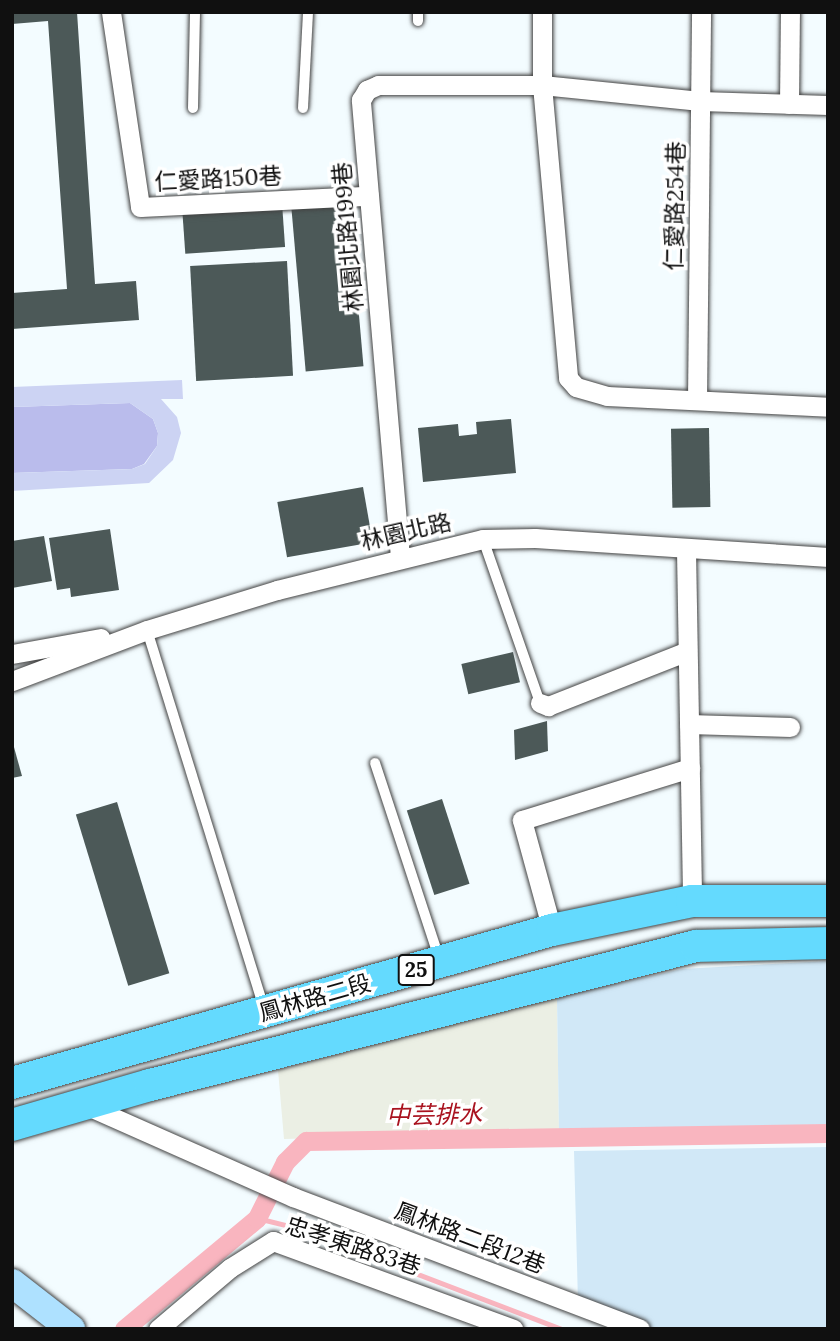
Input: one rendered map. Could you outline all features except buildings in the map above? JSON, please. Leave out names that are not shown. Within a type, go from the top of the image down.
[{"type":"main road","name":"鳳林路二段","points":[[12,1083],[552,930],[692,901],[828,901]]},
{"type":"main road","name":"鳳林路二段","points":[[12,1125],[82,1104],[696,946],[828,943]]},
{"type":"street","name":"仁愛路150巷","points":[[111,12],[140,207],[369,195]]},
{"type":"street","points":[[542,12],[542,85],[568,378],[576,387],[607,396],[828,407]]},
{"type":"street","name":"仁愛路254巷","points":[[697,400],[701,12]]},
{"type":"street","points":[[789,104],[790,12]]},
{"type":"street","name":"林園北路199巷","points":[[400,556],[361,100],[367,90],[378,85],[542,85]]},
{"type":"street","points":[[542,85],[700,101],[828,105]]},
{"type":"street","name":"林園北路","points":[[12,681],[147,630],[400,556],[483,540],[535,538],[686,550],[828,557]]},
{"type":"street","points":[[686,550],[685,652],[692,901]]},
{"type":"street","points":[[12,654],[147,630]]},
{"type":"street","points":[[540,704],[548,706],[685,652]]},
{"type":"street","points":[[689,724],[790,727]]},
{"type":"street","points":[[552,930],[522,820],[690,768]]},
{"type":"street","name":"鳳林路二段12巷","points":[[82,1104],[275,1189],[640,1329]]},
{"type":"street","name":"忠孝東路83巷","points":[[158,1329],[230,1268],[273,1241],[513,1329]]},
{"type":"street","points":[[12,1283],[71,1329]]},
{"type":"lane","points":[[193,108],[195,12]]},
{"type":"lane","points":[[303,108],[308,12]]},
{"type":"lane","points":[[483,540],[540,704]]},
{"type":"lane","points":[[147,630],[265,1012]]},
{"type":"lane","points":[[375,763],[440,963]]},
{"type":"shaded area","points":[[182,380],[183,399],[161,399],[177,417],[181,433],[173,460],[149,483],[12,491],[12,473],[132,469],[145,464],[157,446],[158,433],[153,419],[130,403],[12,407],[12,387]]},
{"type":"shaded area","points":[[130,403],[153,419],[158,433],[157,446],[144,464],[132,469],[12,473],[12,407]]},
{"type":"shaded area","points":[[828,961],[828,1125],[559,1132],[557,997],[682,969]]},
{"type":"shaded area","points":[[557,997],[559,1132],[284,1139],[278,1070]]},
{"type":"shaded area","points":[[828,1147],[828,1329],[648,1329],[578,1302],[574,1151]]},
{"type":"waterway","name":"中芸排水","points":[[124,1329],[257,1218],[285,1162],[306,1141],[828,1133]]},
{"type":"waterway","points":[[257,1218],[297,1228],[562,1329]]}]
